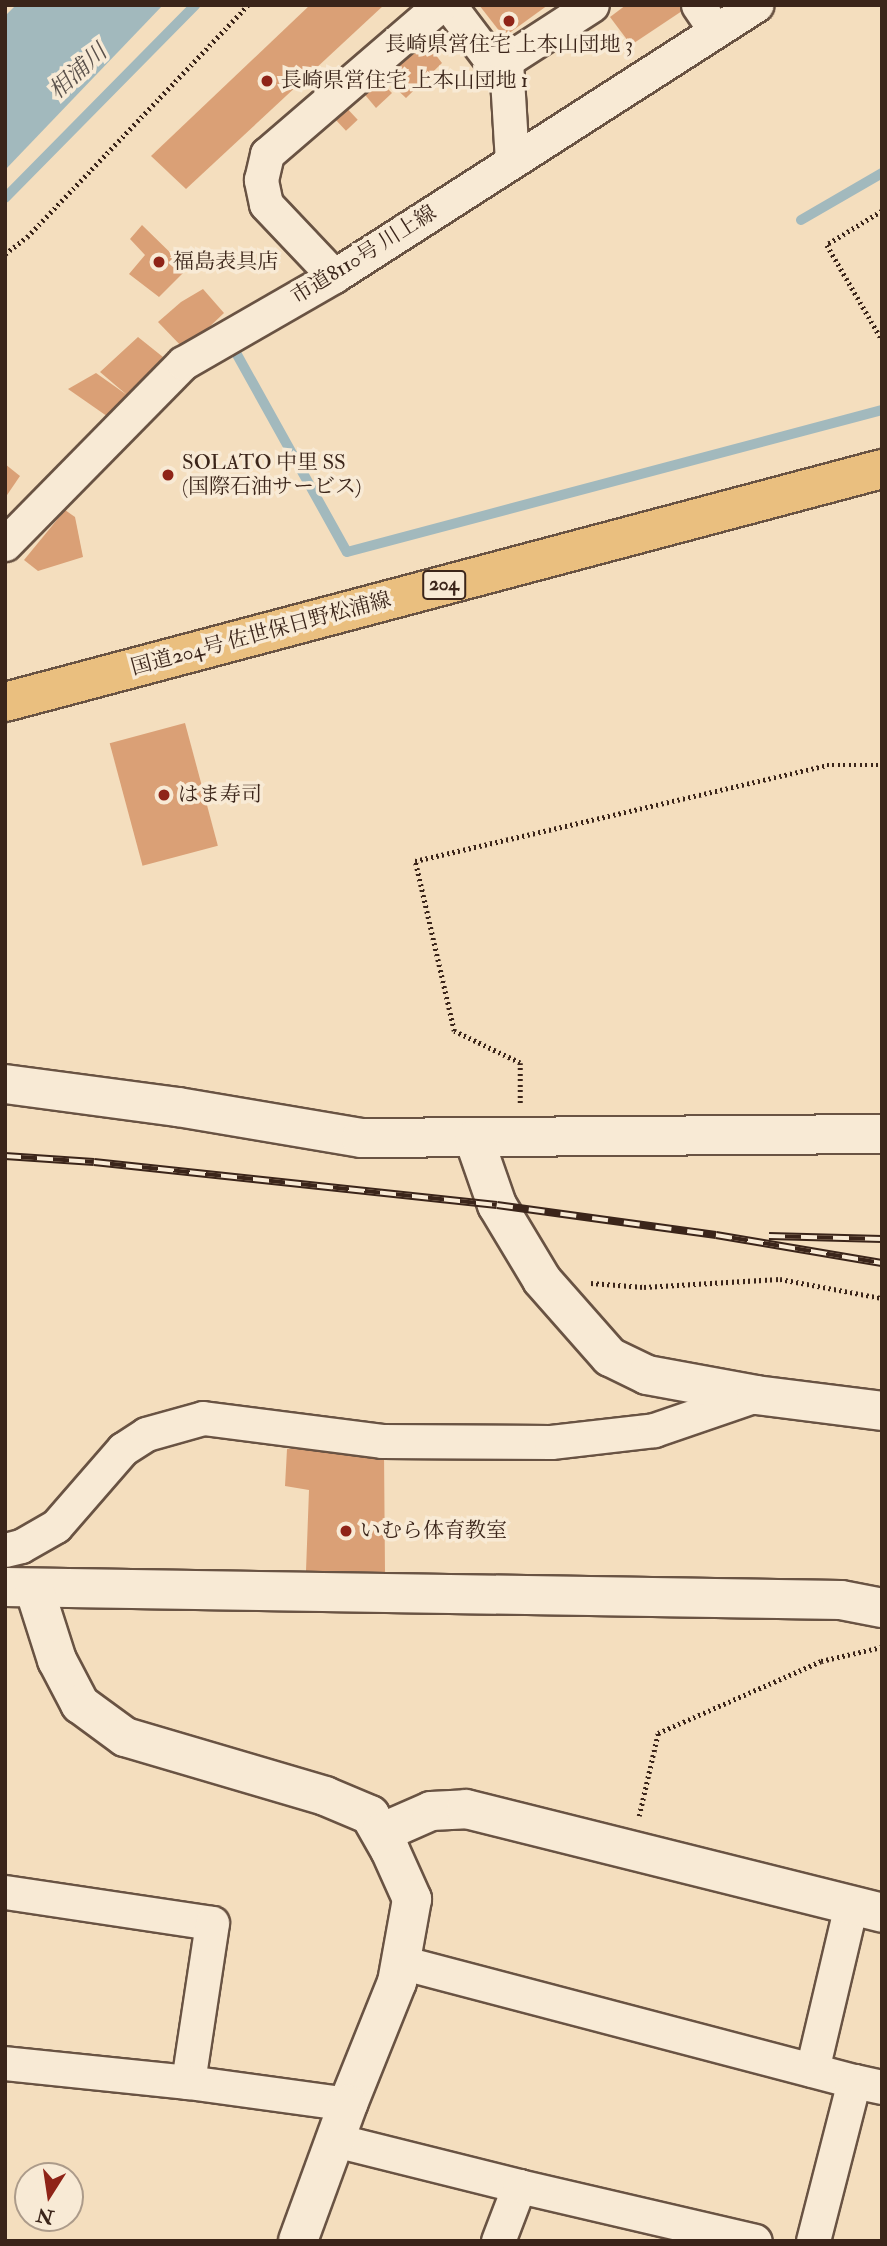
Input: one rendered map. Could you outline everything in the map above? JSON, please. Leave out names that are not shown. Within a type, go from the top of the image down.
[{"type":"highway","name":"国道204号 佐世保日野松浦線","points":[[5,702],[882,469]]},
{"type":"street","points":[[334,276],[266,204],[261,180],[267,154],[440,5]]},
{"type":"street","points":[[449,5],[496,67],[592,5]]},
{"type":"street","name":"市道8110号 川上線","points":[[5,544],[183,363],[334,276],[512,161],[706,18],[755,5]]},
{"type":"street","points":[[506,61],[512,161]]},
{"type":"street","points":[[5,1084],[178,1107],[361,1138],[882,1134]]},
{"type":"street","points":[[474,1139],[497,1205],[542,1280],[610,1357],[648,1375],[756,1395],[882,1411]]},
{"type":"street","points":[[5,1550],[21,1546],[56,1525],[123,1449],[146,1434],[203,1418],[382,1441],[551,1442],[654,1430],[756,1395]]},
{"type":"street","points":[[298,2241],[348,2104],[397,1982],[412,1899],[370,1815],[325,1796],[125,1737],[80,1704],[20,1588],[842,1600],[882,1608]]},
{"type":"street","points":[[381,1833],[431,1811],[466,1809],[867,1909],[812,2070]]},
{"type":"street","points":[[5,1892],[212,1923],[188,2082]]},
{"type":"street","points":[[400,1962],[868,2084],[813,2241]]},
{"type":"street","points":[[5,2063],[188,2082],[348,2104]]},
{"type":"street","points":[[335,2140],[755,2241]]},
{"type":"street","points":[[498,2241],[519,2186]]},
{"type":"path","points":[[5,254],[27,237],[248,5]]},
{"type":"path","points":[[882,211],[827,245],[882,340]]},
{"type":"path","points":[[519,1138],[520,1063],[454,1031],[415,861],[827,765],[882,765]]},
{"type":"path","points":[[542,1280],[644,1287],[780,1279],[882,1298]]},
{"type":"path","points":[[631,1850],[658,1733],[821,1661],[882,1647]]},
{"type":"water","name":"相浦川","points":[[16,5],[163,5],[5,170],[5,16]]},
{"type":"building","name":"長崎県営住宅 上本山団地 1","points":[[310,5],[384,5],[186,189],[151,156]]},
{"type":"building","name":"長崎県営住宅 上本山団地 3","points":[[479,5],[548,5],[504,37]]},
{"type":"building","points":[[626,5],[682,5],[685,9],[631,45],[610,17]]},
{"type":"building","points":[[424,40],[442,63],[406,98],[392,85],[401,77],[392,70]]},
{"type":"building","points":[[377,78],[392,93],[376,108],[361,90]]},
{"type":"building","points":[[342,103],[358,120],[346,131],[330,114]]},
{"type":"building","name":"福島表具店","points":[[142,225],[187,269],[159,297],[129,274],[145,255],[130,239]]},
{"type":"building","points":[[203,289],[224,313],[185,350],[158,322],[181,302]]},
{"type":"building","points":[[138,337],[163,357],[127,395],[100,372]]},
{"type":"building","points":[[96,373],[127,395],[114,421],[68,389]]},
{"type":"building","points":[[5,464],[20,476],[5,498]]},
{"type":"building","points":[[65,510],[75,517],[83,557],[38,571],[24,560]]},
{"type":"building","name":"はま寿司","points":[[185,723],[218,846],[143,866],[110,743]]},
{"type":"building","name":"いむら体育教室","points":[[287,1449],[384,1450],[385,1572],[306,1571],[309,1490],[285,1486]]},
{"type":"waterway","points":[[5,198],[195,5]]},
{"type":"waterway","points":[[801,220],[882,173]]},
{"type":"waterway","points":[[230,342],[347,552],[882,410]]},
{"type":"railway","points":[[5,1156],[94,1162],[497,1205],[716,1235],[882,1263]]},
{"type":"railway","points":[[769,1236],[882,1239]]},
{"type":"place","name":"長崎県営住宅 上本山団地 3","points":[[509,21]]},
{"type":"place","name":"長崎県営住宅 上本山団地 1","points":[[267,81]]},
{"type":"place","name":"福島表具店","points":[[159,262]]},
{"type":"place","name":"SOLATO 中里 SS (国際石油サービス)","points":[[168,475]]},
{"type":"place","name":"はま寿司","points":[[164,795]]},
{"type":"place","name":"いむら体育教室","points":[[346,1531]]}]
